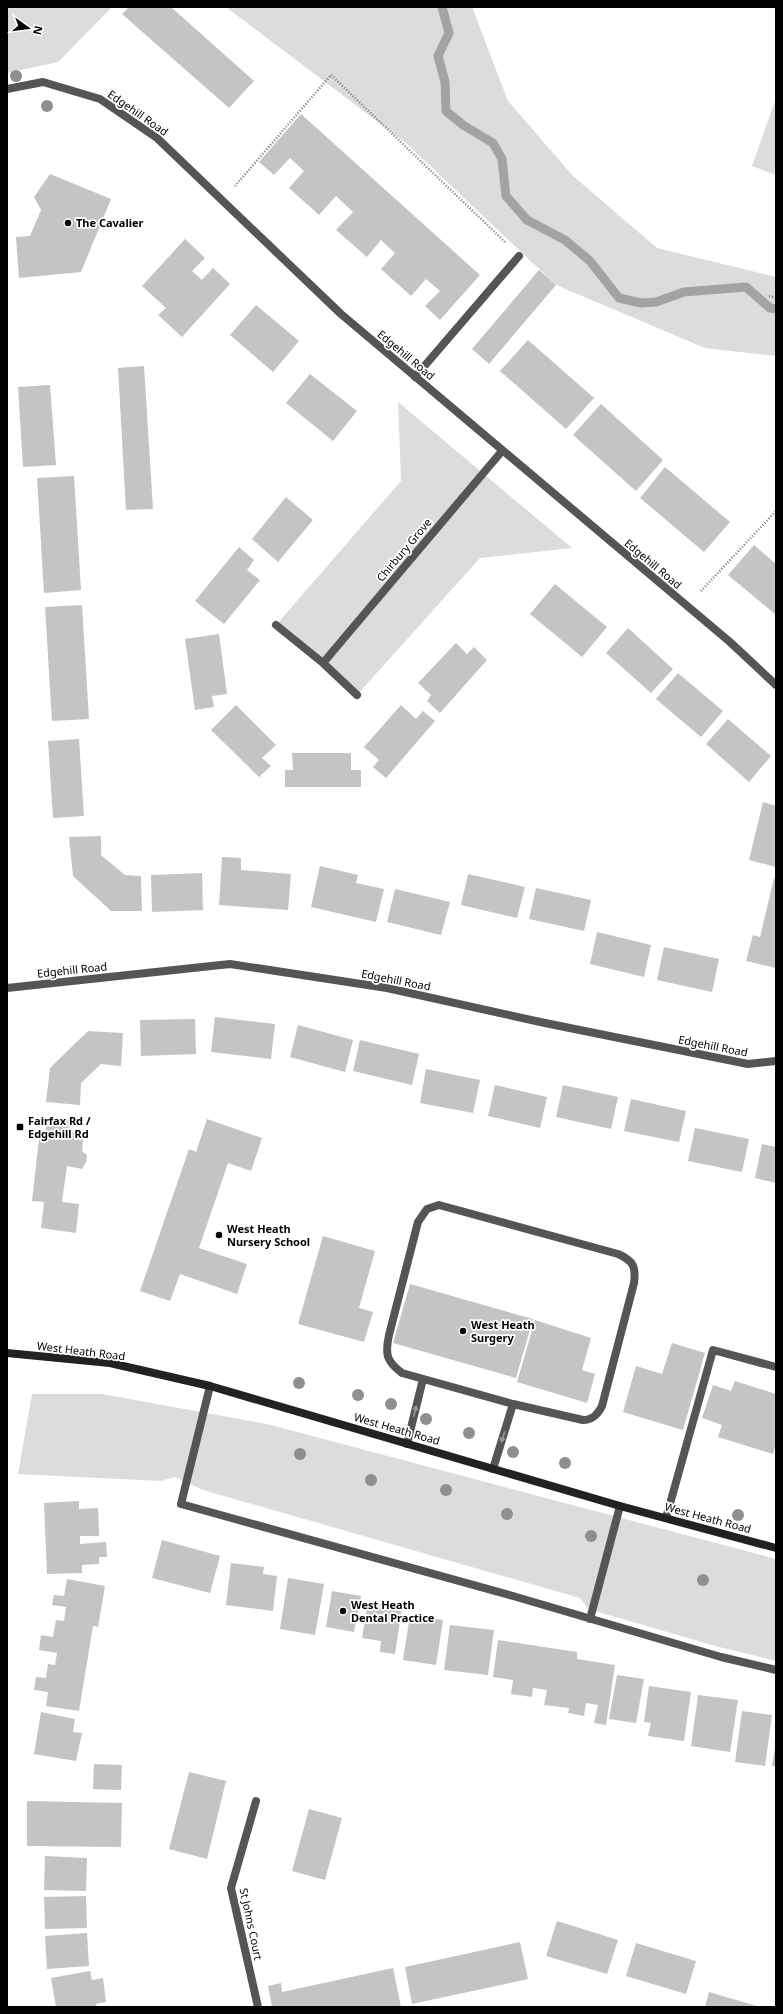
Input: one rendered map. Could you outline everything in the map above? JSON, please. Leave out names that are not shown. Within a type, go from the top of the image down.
[{"type":"street","name":"Edgehill Road","points":[[7,89],[43,82],[100,99],[157,138],[341,314],[687,606],[776,685]]},
{"type":"street","points":[[415,377],[519,256]]},
{"type":"street","name":"Chirbury Grove","points":[[323,663],[502,451]]},
{"type":"street","points":[[276,625],[323,663],[357,695]]},
{"type":"street","name":"Edgehill Road","points":[[7,988],[230,964],[387,988],[545,1023],[748,1064],[776,1061]]},
{"type":"street","points":[[439,1205],[627,1258],[634,1268],[634,1283],[602,1406],[597,1414],[589,1420],[583,1420],[513,1404],[423,1379],[402,1373],[395,1368],[388,1360],[387,1348],[418,1222],[427,1209],[439,1205]]},
{"type":"street","points":[[666,1518],[713,1350],[776,1367]]},
{"type":"street","name":"West Heath Road","points":[[7,1353],[110,1363],[210,1386],[620,1506],[776,1548]]},
{"type":"street","points":[[407,1444],[423,1379]]},
{"type":"street","points":[[210,1386],[181,1504],[721,1657],[776,1670]]},
{"type":"street","points":[[493,1469],[513,1404]]},
{"type":"street","points":[[590,1619],[620,1506]]},
{"type":"street","name":"St Johns Court","points":[[256,1801],[231,1888],[258,2007]]},
{"type":"path","points":[[222,200],[331,75],[519,256]]},
{"type":"path","points":[[769,296],[776,298]]},
{"type":"path","points":[[687,606],[776,511]]},
{"type":"shaded area","points":[[7,7],[112,7],[58,62],[7,73]]},
{"type":"shaded area","points":[[226,7],[472,7],[508,101],[573,176],[657,248],[776,277],[776,356],[705,348],[556,285],[406,143]]},
{"type":"shaded area","points":[[776,98],[776,175],[752,166]]},
{"type":"shaded area","points":[[398,402],[572,548],[480,558],[357,695],[276,625],[401,481]]},
{"type":"shaded area","points":[[32,1394],[102,1394],[267,1424],[776,1559],[776,1661],[719,1647],[588,1609],[580,1598],[203,1490],[175,1477],[161,1481],[18,1474]]},
{"type":"building","points":[[129,7],[171,7],[254,81],[229,108],[122,14]]},
{"type":"building","points":[[301,114],[480,275],[440,320],[425,306],[440,291],[426,279],[411,296],[381,269],[395,253],[381,240],[367,257],[336,230],[353,212],[336,196],[319,215],[289,188],[304,171],[290,158],[274,175],[259,162]]},
{"type":"building","name":"The Cavalier","points":[[50,174],[111,199],[81,272],[19,278],[16,237],[30,236],[41,210],[34,197]]},
{"type":"building","points":[[185,239],[205,258],[192,271],[202,280],[213,268],[230,284],[182,337],[158,315],[166,308],[142,286]]},
{"type":"building","points":[[539,270],[556,285],[489,364],[472,349]]},
{"type":"building","points":[[256,305],[299,341],[273,372],[230,335]]},
{"type":"building","points":[[528,340],[594,398],[566,429],[500,371]]},
{"type":"building","points":[[144,366],[153,509],[126,510],[118,368]]},
{"type":"building","points":[[310,374],[357,411],[333,441],[286,403]]},
{"type":"building","points":[[50,385],[56,465],[23,467],[18,387]]},
{"type":"building","points":[[601,404],[663,460],[636,491],[573,435]]},
{"type":"building","points":[[665,467],[730,522],[704,552],[640,498]]},
{"type":"building","points":[[74,476],[81,590],[44,593],[37,478]]},
{"type":"building","points":[[286,497],[313,520],[278,562],[252,539]]},
{"type":"building","points":[[754,545],[776,564],[776,615],[728,575]]},
{"type":"building","points":[[239,547],[254,560],[247,570],[260,580],[224,624],[195,601]]},
{"type":"building","points":[[555,584],[607,627],[582,657],[530,614]]},
{"type":"building","points":[[82,605],[89,719],[52,721],[45,607]]},
{"type":"building","points":[[628,628],[673,669],[651,693],[606,653]]},
{"type":"building","points":[[219,634],[227,694],[212,696],[214,707],[195,710],[185,639]]},
{"type":"building","points":[[456,643],[467,654],[474,647],[487,660],[440,713],[427,701],[431,695],[418,683]]},
{"type":"building","points":[[678,673],[723,711],[701,737],[656,699]]},
{"type":"building","points":[[236,705],[276,745],[262,758],[271,766],[259,777],[211,730]]},
{"type":"building","points":[[401,705],[416,719],[423,711],[435,721],[386,778],[373,767],[379,760],[364,747]]},
{"type":"building","points":[[728,719],[771,756],[749,782],[706,744]]},
{"type":"building","points":[[79,739],[84,816],[53,818],[48,741]]},
{"type":"building","points":[[292,753],[351,753],[351,770],[361,770],[361,787],[285,787],[285,770],[293,770]]},
{"type":"building","points":[[763,802],[776,806],[776,867],[749,860]]},
{"type":"building","points":[[101,836],[101,855],[125,875],[141,876],[142,911],[111,911],[73,876],[69,837]]},
{"type":"building","points":[[222,857],[241,858],[241,870],[291,874],[288,910],[219,905]]},
{"type":"building","points":[[320,866],[358,875],[356,883],[384,889],[376,922],[311,907]]},
{"type":"building","points":[[202,873],[203,910],[152,912],[151,875]]},
{"type":"building","points":[[468,874],[525,887],[517,918],[461,905]]},
{"type":"building","points":[[774,878],[776,878],[776,968],[746,961],[753,935],[760,937]]},
{"type":"building","points":[[536,888],[591,900],[584,931],[529,919]]},
{"type":"building","points":[[395,889],[450,902],[441,935],[387,922]]},
{"type":"building","points":[[597,932],[651,945],[644,977],[590,964]]},
{"type":"building","points":[[664,947],[719,959],[712,992],[657,980]]},
{"type":"building","points":[[215,1017],[275,1024],[271,1059],[211,1052]]},
{"type":"building","points":[[195,1019],[196,1054],[141,1056],[140,1020]]},
{"type":"building","points":[[298,1025],[353,1040],[345,1072],[290,1057]]},
{"type":"building","points":[[88,1031],[123,1033],[121,1066],[101,1064],[81,1083],[80,1105],[46,1102],[50,1068]]},
{"type":"building","points":[[360,1040],[419,1054],[412,1085],[353,1071]]},
{"type":"building","points":[[426,1069],[480,1080],[473,1113],[420,1103]]},
{"type":"building","points":[[495,1085],[547,1097],[540,1128],[488,1116]]},
{"type":"building","points":[[563,1085],[618,1097],[611,1129],[556,1117]]},
{"type":"building","points":[[631,1099],[686,1111],[679,1142],[624,1131]]},
{"type":"building","points":[[48,1117],[70,1119],[68,1132],[84,1133],[82,1151],[87,1155],[86,1162],[82,1169],[67,1166],[62,1202],[79,1204],[76,1233],[41,1228],[44,1202],[32,1201],[40,1130],[46,1130]]},
{"type":"building","points":[[207,1119],[262,1138],[251,1171],[228,1163],[199,1248],[247,1264],[237,1294],[180,1274],[170,1301],[140,1291],[189,1149],[196,1152]]},
{"type":"building","points":[[695,1128],[749,1139],[742,1172],[688,1161]]},
{"type":"building","points":[[762,1144],[776,1147],[776,1183],[755,1178]]},
{"type":"building","points":[[323,1236],[375,1251],[359,1308],[373,1312],[364,1342],[298,1324]]},
{"type":"building","name":"West Heath Surgery","points":[[410,1284],[533,1319],[516,1378],[393,1343]]},
{"type":"building","points":[[535,1320],[591,1338],[582,1370],[595,1374],[587,1403],[517,1382]]},
{"type":"building","points":[[672,1343],[705,1353],[683,1430],[623,1412],[636,1366],[662,1374]]},
{"type":"building","points":[[735,1381],[776,1394],[776,1444],[773,1454],[718,1437],[722,1425],[702,1418],[713,1385],[731,1391]]},
{"type":"building","points":[[79,1501],[79,1509],[98,1508],[99,1536],[80,1536],[80,1544],[106,1542],[107,1557],[99,1557],[99,1564],[82,1565],[82,1573],[47,1574],[44,1503]]},
{"type":"building","points":[[162,1540],[220,1556],[210,1593],[152,1578]]},
{"type":"building","points":[[231,1563],[264,1567],[263,1574],[277,1576],[273,1611],[226,1605]]},
{"type":"building","points":[[288,1578],[324,1584],[315,1635],[280,1629]]},
{"type":"building","points":[[67,1579],[105,1586],[98,1627],[93,1626],[79,1711],[46,1706],[48,1692],[34,1690],[36,1677],[46,1678],[48,1664],[55,1665],[57,1653],[39,1650],[41,1635],[53,1637],[56,1620],[64,1621],[66,1607],[52,1605],[54,1595],[64,1596]]},
{"type":"building","name":"West Heath Dental Practice","points":[[332,1591],[361,1596],[354,1632],[326,1627]]},
{"type":"building","points":[[368,1602],[402,1608],[395,1654],[380,1652],[381,1641],[362,1638]]},
{"type":"building","points":[[410,1615],[443,1620],[436,1665],[403,1660]]},
{"type":"building","points":[[450,1625],[494,1630],[488,1675],[444,1670]]},
{"type":"building","points":[[498,1640],[577,1652],[577,1659],[615,1665],[606,1725],[594,1723],[598,1705],[586,1703],[584,1716],[568,1713],[569,1708],[544,1705],[547,1690],[533,1688],[532,1697],[511,1694],[513,1680],[493,1677]]},
{"type":"building","points":[[617,1675],[644,1679],[636,1723],[609,1719]]},
{"type":"building","points":[[649,1686],[691,1692],[684,1741],[648,1736],[651,1723],[644,1722]]},
{"type":"building","points":[[698,1695],[738,1700],[730,1752],[691,1746]]},
{"type":"building","points":[[742,1711],[772,1715],[765,1766],[735,1762]]},
{"type":"building","points":[[41,1712],[75,1719],[73,1732],[82,1733],[76,1761],[34,1754]]},
{"type":"building","points":[[775,1747],[776,1766],[772,1766]]},
{"type":"building","points":[[94,1764],[122,1765],[121,1790],[93,1789]]},
{"type":"building","points":[[189,1772],[226,1781],[207,1859],[169,1849]]},
{"type":"building","points":[[27,1801],[122,1803],[121,1847],[27,1846]]},
{"type":"building","points":[[309,1809],[342,1818],[325,1880],[292,1871]]},
{"type":"building","points":[[45,1856],[87,1858],[86,1891],[44,1890]]},
{"type":"building","points":[[86,1896],[87,1928],[45,1929],[44,1897]]},
{"type":"building","points":[[557,1921],[618,1940],[607,1974],[546,1956]]},
{"type":"building","points":[[87,1933],[89,1966],[47,1969],[45,1936]]},
{"type":"building","points":[[520,1942],[528,1979],[412,2004],[405,1967]]},
{"type":"building","points":[[636,1943],[696,1961],[686,1994],[626,1976]]},
{"type":"building","points":[[393,1968],[401,2007],[272,2007],[268,1986],[281,1983],[282,1992]]},
{"type":"building","points":[[90,1971],[92,1980],[103,1978],[106,2002],[96,2004],[97,2007],[56,2007],[51,1978]]},
{"type":"building","points":[[709,1992],[760,2007],[705,2007]]},
{"type":"waterway","points":[[442,7],[449,33],[438,56],[445,82],[446,111],[463,125],[493,143],[502,159],[506,196],[527,220],[565,240],[590,261],[619,298],[641,303],[656,302],[684,292],[746,287],[770,308],[776,309]]},
{"type":"place","name":"The Cavalier","points":[[68,223]]},
{"type":"place","name":"Fairfax Rd / Edgehill Rd","points":[[20,1127]]},
{"type":"place","name":"West Heath Nursery School","points":[[219,1235]]},
{"type":"place","name":"West Heath Surgery","points":[[463,1331]]},
{"type":"place","name":"West Heath Dental Practice","points":[[343,1611]]}]
